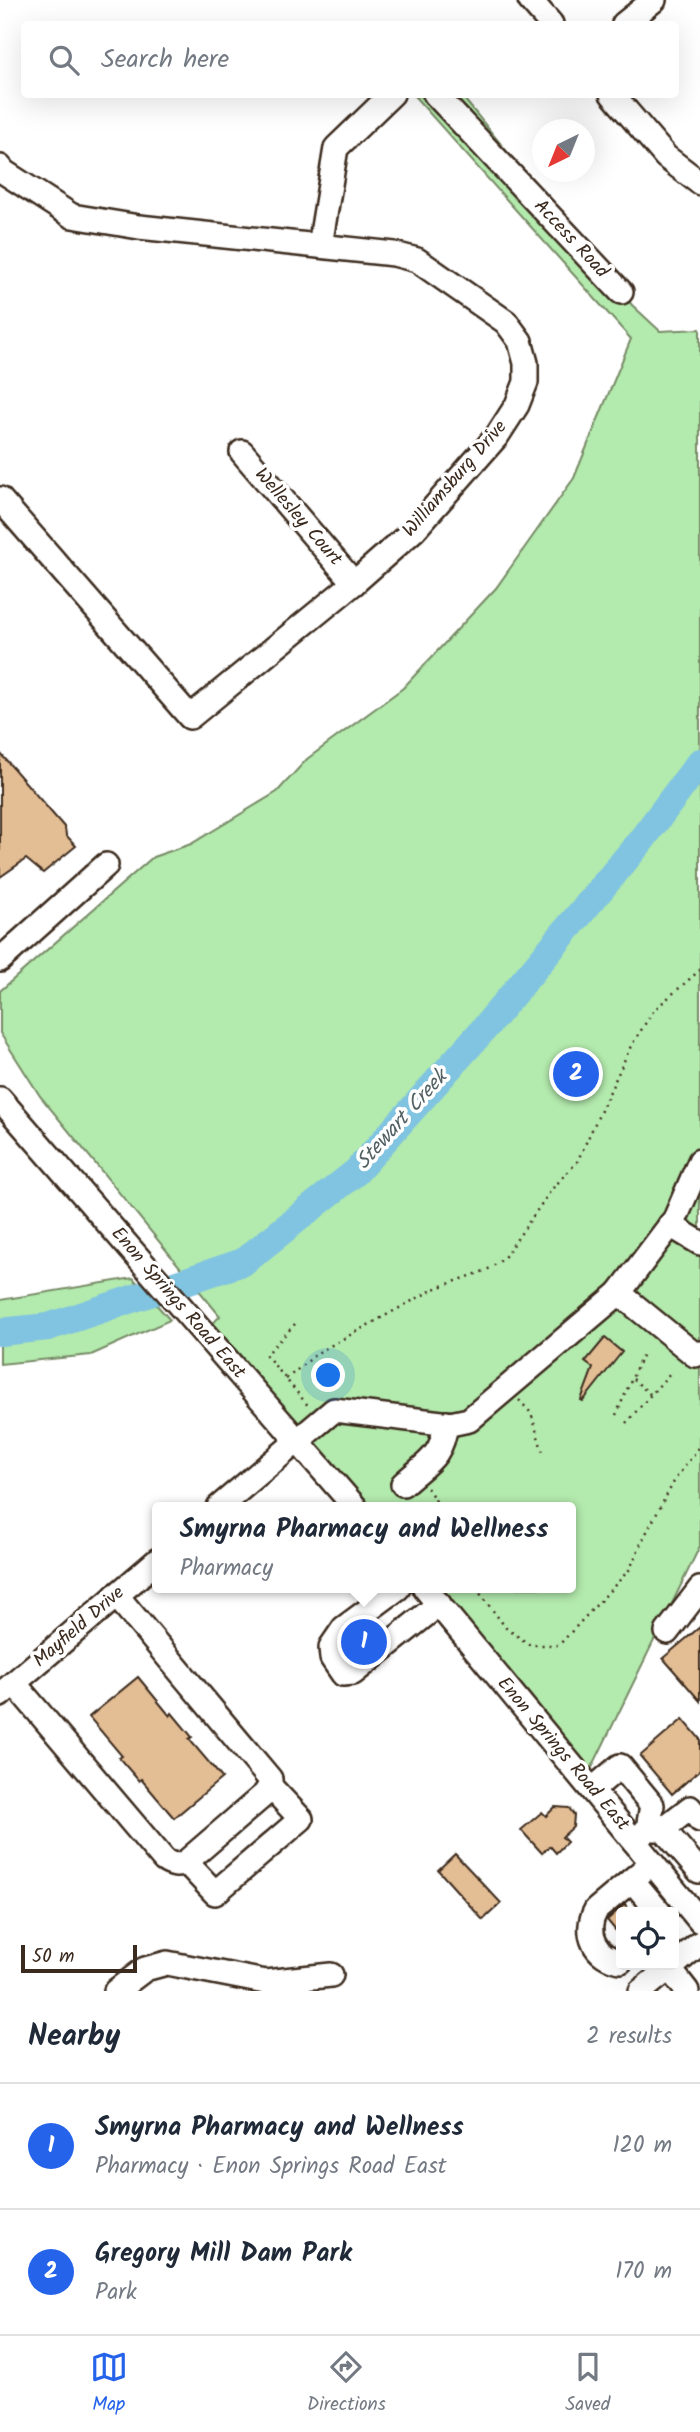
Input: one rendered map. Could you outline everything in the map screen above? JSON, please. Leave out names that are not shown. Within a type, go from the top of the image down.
[{"type":"street","points":[[530,0],[548,21]]},
{"type":"street","points":[[628,21],[654,0]]},
{"type":"street","points":[[320,246],[336,148],[388,98]]},
{"type":"street","name":"Access Road","points":[[439,98],[621,292]]},
{"type":"street","points":[[614,98],[666,157],[700,183]]},
{"type":"street","name":"Williamsburg Drive","points":[[0,167],[72,216],[139,227],[394,254],[416,260],[506,322],[520,341],[526,363],[526,382],[517,405],[497,436],[414,530],[355,583],[190,717],[0,499]]},
{"type":"street","name":"Wellesley Court","points":[[242,452],[355,583]]},
{"type":"street","points":[[0,960],[106,865]]},
{"type":"street","name":"Enon Springs Road East","points":[[0,1099],[351,1502]]},
{"type":"street","points":[[225,1502],[334,1410],[446,1423],[469,1420],[619,1293],[675,1219],[700,1161]]},
{"type":"street","points":[[670,1225],[700,1244]]},
{"type":"street","points":[[619,1293],[695,1356],[700,1353]]},
{"type":"street","points":[[403,1484],[438,1453],[444,1444],[446,1423]]},
{"type":"street","name":"Mayfield Drive","points":[[7,1689],[152,1565]]},
{"type":"street","points":[[667,1632],[700,1589]]},
{"type":"street","points":[[391,1593],[344,1628],[331,1647],[332,1658],[343,1674],[353,1673],[432,1596]]},
{"type":"street","points":[[7,1689],[163,1860],[171,1865],[182,1865],[265,1794],[270,1786],[270,1779],[116,1595]]},
{"type":"street","name":"Enon Springs Road East","points":[[432,1596],[592,1790],[648,1833],[652,1863],[685,1910]]},
{"type":"street","points":[[592,1790],[620,1766],[652,1805],[648,1833]]},
{"type":"street","points":[[186,1861],[215,1893],[301,1819],[270,1786]]},
{"type":"street","points":[[648,1833],[690,1808],[700,1820]]},
{"type":"street","points":[[648,1833],[699,1870],[685,1910]]},
{"type":"street","points":[[616,1959],[603,1954],[591,1937],[590,1921],[596,1910],[652,1863]]},
{"type":"street","points":[[632,1880],[655,1907]]},
{"type":"street","points":[[679,1960],[700,1943]]},
{"type":"street","points":[[116,1991],[145,1969],[167,1963],[265,1982],[331,1975]]},
{"type":"street","points":[[642,1991],[667,1970]]},
{"type":"street","points":[[674,1970],[687,1991]]},
{"type":"path","points":[[286,1379],[319,1352],[434,1289],[487,1270],[503,1259],[552,1189],[577,1162],[631,1046],[653,1010],[700,970]]},
{"type":"path","points":[[295,1324],[266,1355],[321,1421]]},
{"type":"path","points":[[616,1415],[644,1351]]},
{"type":"path","points":[[626,1423],[671,1372]]},
{"type":"path","points":[[632,1379],[651,1395]]},
{"type":"path","points":[[507,1388],[531,1413],[543,1453]]},
{"type":"path","points":[[480,1593],[506,1628],[530,1645],[559,1645],[630,1569],[676,1478],[700,1446]]},
{"type":"path","points":[[427,1488],[437,1502]]},
{"type":"green space","points":[[416,98],[463,98],[632,305],[660,331],[700,329],[700,1546],[585,1782],[429,1593],[576,1593],[576,1502],[351,1502],[204,1333],[220,1316],[40,1096],[0,1033],[0,991],[153,857],[191,844],[277,792],[307,759],[403,688],[496,588],[574,478],[631,339]]},
{"type":"green space","points":[[133,1278],[170,1320],[91,1355],[0,1364],[0,1300]]},
{"type":"building","points":[[0,753],[65,828],[66,835],[76,846],[43,873],[26,859],[0,877]]},
{"type":"building","points":[[605,1338],[622,1352],[583,1401],[581,1400],[593,1368],[585,1362]]},
{"type":"building","points":[[373,1624],[381,1633],[349,1658],[345,1651],[354,1638]]},
{"type":"building","points":[[700,1627],[700,1701],[663,1658]]},
{"type":"building","points":[[138,1677],[170,1716],[172,1713],[192,1737],[189,1739],[222,1778],[174,1818],[119,1758],[122,1756],[89,1717]]},
{"type":"building","points":[[683,1719],[700,1739],[700,1770],[672,1794],[640,1756]]},
{"type":"building","points":[[555,1807],[569,1808],[574,1815],[573,1827],[562,1837],[567,1842],[556,1853],[550,1846],[542,1853],[521,1830],[542,1812],[546,1816]]},
{"type":"building","points":[[455,1854],[501,1903],[483,1920],[438,1870]]},
{"type":"building","points":[[616,1912],[616,1931],[607,1920]]},
{"type":"waterway","name":"Stewart Creek","points":[[0,1332],[48,1327],[243,1262],[356,1172],[483,1030],[640,842],[700,762]]},
{"type":"place","name":"Gregory Mill Dam Park","points":[[576,1074]]},
{"type":"place","name":"Smyrna Pharmacy and Wellness","points":[[364,1642]]}]
